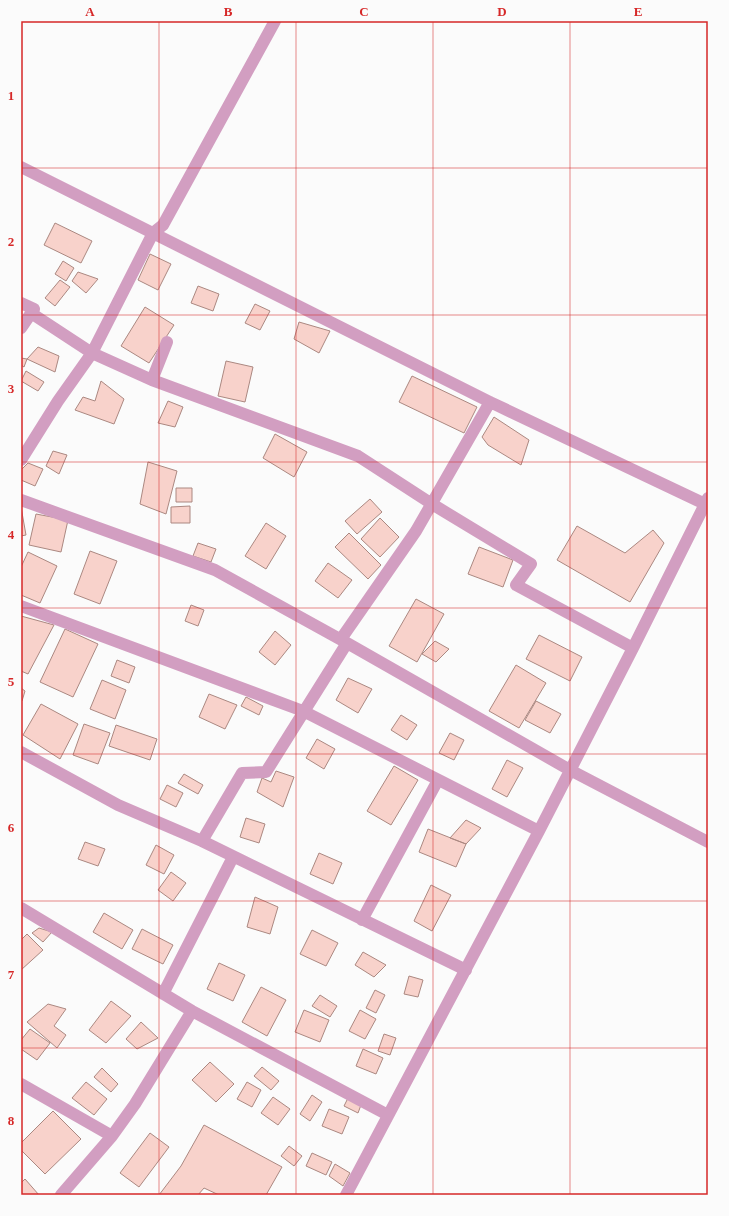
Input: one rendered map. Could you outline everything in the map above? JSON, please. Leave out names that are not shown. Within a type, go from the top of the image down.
[{"type":"street","points":[[21,460],[58,401],[92,353],[153,233],[163,225],[275,21]]},
{"type":"street","points":[[21,167],[490,402],[706,501],[633,648],[539,831],[346,1195]]},
{"type":"street","points":[[21,303],[34,309],[21,328]]},
{"type":"street","points":[[31,313],[92,353],[152,380],[358,456],[432,504],[531,564],[516,585],[633,648]]},
{"type":"street","points":[[152,380],[167,342]]},
{"type":"street","points":[[202,841],[242,773],[266,772],[344,641],[388,575],[432,504],[490,402]]},
{"type":"street","points":[[21,500],[215,570],[344,641],[570,770],[708,842]]},
{"type":"street","points":[[21,606],[303,711],[539,831]]},
{"type":"street","points":[[21,752],[118,805],[202,841],[466,970]]},
{"type":"street","points":[[362,920],[438,780]]},
{"type":"street","points":[[163,994],[233,857]]},
{"type":"street","points":[[21,908],[192,1011],[388,1115]]},
{"type":"street","points":[[61,1195],[112,1136],[135,1104],[192,1011]]},
{"type":"street","points":[[21,1084],[112,1136]]},
{"type":"building","points":[[55,223],[92,241],[81,263],[44,245]]},
{"type":"building","points":[[150,254],[171,264],[158,290],[138,280]]},
{"type":"building","points":[[63,261],[74,268],[66,281],[55,274]]},
{"type":"building","points":[[78,272],[98,279],[86,293],[72,281]]},
{"type":"building","points":[[60,280],[70,287],[55,306],[45,298]]},
{"type":"building","points":[[198,286],[219,294],[213,311],[191,303]]},
{"type":"building","points":[[255,304],[270,311],[260,330],[245,323]]},
{"type":"building","points":[[145,307],[174,325],[149,363],[121,346]]},
{"type":"building","points":[[299,322],[330,331],[319,353],[294,339]]},
{"type":"building","points":[[38,347],[59,356],[55,372],[27,359]]},
{"type":"building","points":[[21,358],[27,359],[24,367],[21,365]]},
{"type":"building","points":[[226,361],[253,367],[245,402],[218,396]]},
{"type":"building","points":[[26,371],[44,382],[38,391],[21,381]]},
{"type":"building","points":[[412,376],[477,407],[464,433],[399,402]]},
{"type":"building","points":[[101,381],[124,399],[114,424],[75,410],[83,397],[95,401]]},
{"type":"building","points":[[168,401],[183,407],[175,427],[158,423]]},
{"type":"building","points":[[494,417],[529,440],[521,465],[488,445],[482,437]]},
{"type":"building","points":[[275,434],[307,452],[294,477],[263,458]]},
{"type":"building","points":[[53,451],[67,455],[59,474],[46,466]]},
{"type":"building","points":[[148,462],[177,471],[166,514],[140,504]]},
{"type":"building","points":[[28,463],[43,469],[35,486],[21,480],[21,470]]},
{"type":"building","points":[[176,488],[192,488],[192,502],[176,502]]},
{"type":"building","points":[[370,499],[382,512],[357,534],[345,521]]},
{"type":"building","points":[[190,506],[190,523],[171,523],[171,507]]},
{"type":"building","points":[[21,507],[26,535],[21,536]]},
{"type":"building","points":[[36,514],[68,520],[61,552],[29,545]]},
{"type":"building","points":[[380,518],[399,537],[380,557],[361,539]]},
{"type":"building","points":[[266,523],[286,536],[266,569],[245,556]]},
{"type":"building","points":[[577,526],[625,553],[653,530],[664,543],[630,602],[557,560]]},
{"type":"building","points":[[349,533],[381,565],[368,579],[335,547]]},
{"type":"building","points":[[198,543],[216,549],[211,562],[193,556]]},
{"type":"building","points":[[479,547],[513,560],[503,587],[468,574]]},
{"type":"building","points":[[90,551],[117,561],[100,604],[74,594]]},
{"type":"building","points":[[28,552],[57,566],[40,603],[21,595],[21,567]]},
{"type":"building","points":[[328,563],[352,580],[338,598],[315,581]]},
{"type":"building","points":[[416,599],[444,614],[417,662],[389,646]]},
{"type":"building","points":[[191,605],[204,610],[198,626],[185,621]]},
{"type":"building","points":[[21,616],[54,625],[28,674],[21,671]]},
{"type":"building","points":[[65,629],[98,644],[73,697],[40,682]]},
{"type":"building","points":[[275,631],[291,645],[275,665],[259,652]]},
{"type":"building","points":[[539,635],[582,657],[570,681],[526,659]]},
{"type":"building","points":[[435,641],[449,649],[436,662],[422,654]]},
{"type":"building","points":[[117,660],[135,667],[129,683],[111,676]]},
{"type":"building","points":[[516,665],[546,683],[519,728],[489,711]]},
{"type":"building","points":[[348,678],[372,689],[358,713],[336,700]]},
{"type":"building","points":[[102,680],[126,690],[115,719],[90,709]]},
{"type":"building","points":[[21,688],[25,691],[22,701],[21,701]]},
{"type":"building","points":[[209,694],[237,705],[225,729],[199,717]]},
{"type":"building","points":[[246,697],[263,706],[259,715],[241,706]]},
{"type":"building","points":[[536,701],[561,714],[550,733],[525,720]]},
{"type":"building","points":[[41,704],[78,724],[60,759],[23,735]]},
{"type":"building","points":[[401,715],[417,725],[407,740],[391,730]]},
{"type":"building","points":[[84,724],[110,733],[98,764],[73,755]]},
{"type":"building","points":[[116,725],[157,739],[150,760],[109,746]]},
{"type":"building","points":[[450,733],[464,740],[454,760],[439,753]]},
{"type":"building","points":[[317,739],[335,749],[324,769],[306,758]]},
{"type":"building","points":[[507,760],[523,768],[507,797],[492,789]]},
{"type":"building","points":[[394,766],[418,780],[391,825],[367,811]]},
{"type":"building","points":[[276,771],[294,777],[283,807],[257,792],[262,778],[271,782]]},
{"type":"building","points":[[184,774],[203,785],[198,794],[178,783]]},
{"type":"building","points":[[167,785],[183,793],[176,807],[160,799]]},
{"type":"building","points":[[246,818],[265,824],[259,843],[240,837]]},
{"type":"building","points":[[466,820],[481,828],[466,844],[450,838]]},
{"type":"building","points":[[428,829],[466,844],[456,867],[419,852]]},
{"type":"building","points":[[85,842],[105,849],[98,866],[78,859]]},
{"type":"building","points":[[156,845],[174,855],[164,874],[146,865]]},
{"type":"building","points":[[319,853],[342,863],[333,884],[310,874]]},
{"type":"building","points":[[171,872],[186,883],[173,901],[158,890]]},
{"type":"building","points":[[431,885],[451,895],[432,931],[414,921]]},
{"type":"building","points":[[255,897],[278,907],[270,934],[247,927]]},
{"type":"building","points":[[104,913],[133,930],[122,949],[93,932]]},
{"type":"building","points":[[39,928],[52,932],[43,942],[32,933]]},
{"type":"building","points":[[142,929],[173,945],[163,964],[132,949]]},
{"type":"building","points":[[312,930],[338,943],[326,966],[300,954]]},
{"type":"building","points":[[27,934],[43,950],[21,970],[21,940]]},
{"type":"building","points":[[363,952],[386,965],[374,977],[355,965]]},
{"type":"building","points":[[219,963],[245,975],[233,1001],[207,989]]},
{"type":"building","points":[[409,976],[423,980],[418,997],[404,994]]},
{"type":"building","points":[[261,987],[286,1000],[267,1036],[242,1022]]},
{"type":"building","points":[[375,990],[385,995],[376,1013],[366,1008]]},
{"type":"building","points":[[320,995],[337,1006],[330,1017],[312,1006]]},
{"type":"building","points":[[111,1001],[131,1016],[106,1043],[89,1030]]},
{"type":"building","points":[[48,1004],[66,1009],[54,1026],[66,1035],[57,1048],[27,1022]]},
{"type":"building","points":[[304,1010],[329,1020],[320,1042],[295,1032]]},
{"type":"building","points":[[360,1010],[376,1019],[365,1039],[349,1031]]},
{"type":"building","points":[[141,1022],[158,1038],[137,1049],[126,1039]]},
{"type":"building","points":[[30,1029],[50,1043],[37,1060],[21,1049],[21,1040]]},
{"type":"building","points":[[384,1034],[396,1038],[390,1055],[378,1051]]},
{"type":"building","points":[[363,1049],[383,1058],[376,1074],[356,1066]]},
{"type":"building","points":[[210,1062],[234,1084],[216,1102],[192,1080]]},
{"type":"building","points":[[262,1067],[279,1081],[271,1090],[254,1076]]},
{"type":"building","points":[[102,1068],[118,1084],[111,1092],[94,1077]]},
{"type":"building","points":[[86,1082],[107,1099],[94,1115],[72,1098]]},
{"type":"building","points":[[247,1082],[261,1090],[252,1107],[237,1099]]},
{"type":"building","points":[[312,1095],[322,1102],[310,1121],[300,1114]]},
{"type":"building","points":[[273,1097],[290,1109],[278,1125],[261,1113]]},
{"type":"building","points":[[348,1098],[361,1105],[358,1113],[344,1106]]},
{"type":"building","points":[[329,1109],[349,1117],[342,1134],[322,1126]]},
{"type":"building","points":[[53,1111],[81,1139],[45,1174],[21,1150],[21,1143]]},
{"type":"building","points":[[204,1125],[282,1167],[266,1195],[219,1195],[204,1188],[198,1195],[159,1195],[181,1166]]},
{"type":"building","points":[[150,1133],[169,1147],[139,1187],[120,1173]]},
{"type":"building","points":[[289,1146],[302,1156],[294,1166],[281,1156]]},
{"type":"building","points":[[312,1153],[332,1162],[326,1175],[306,1166]]},
{"type":"building","points":[[335,1164],[350,1173],[343,1186],[329,1176]]},
{"type":"building","points":[[25,1179],[39,1195],[21,1195],[21,1183]]}]
